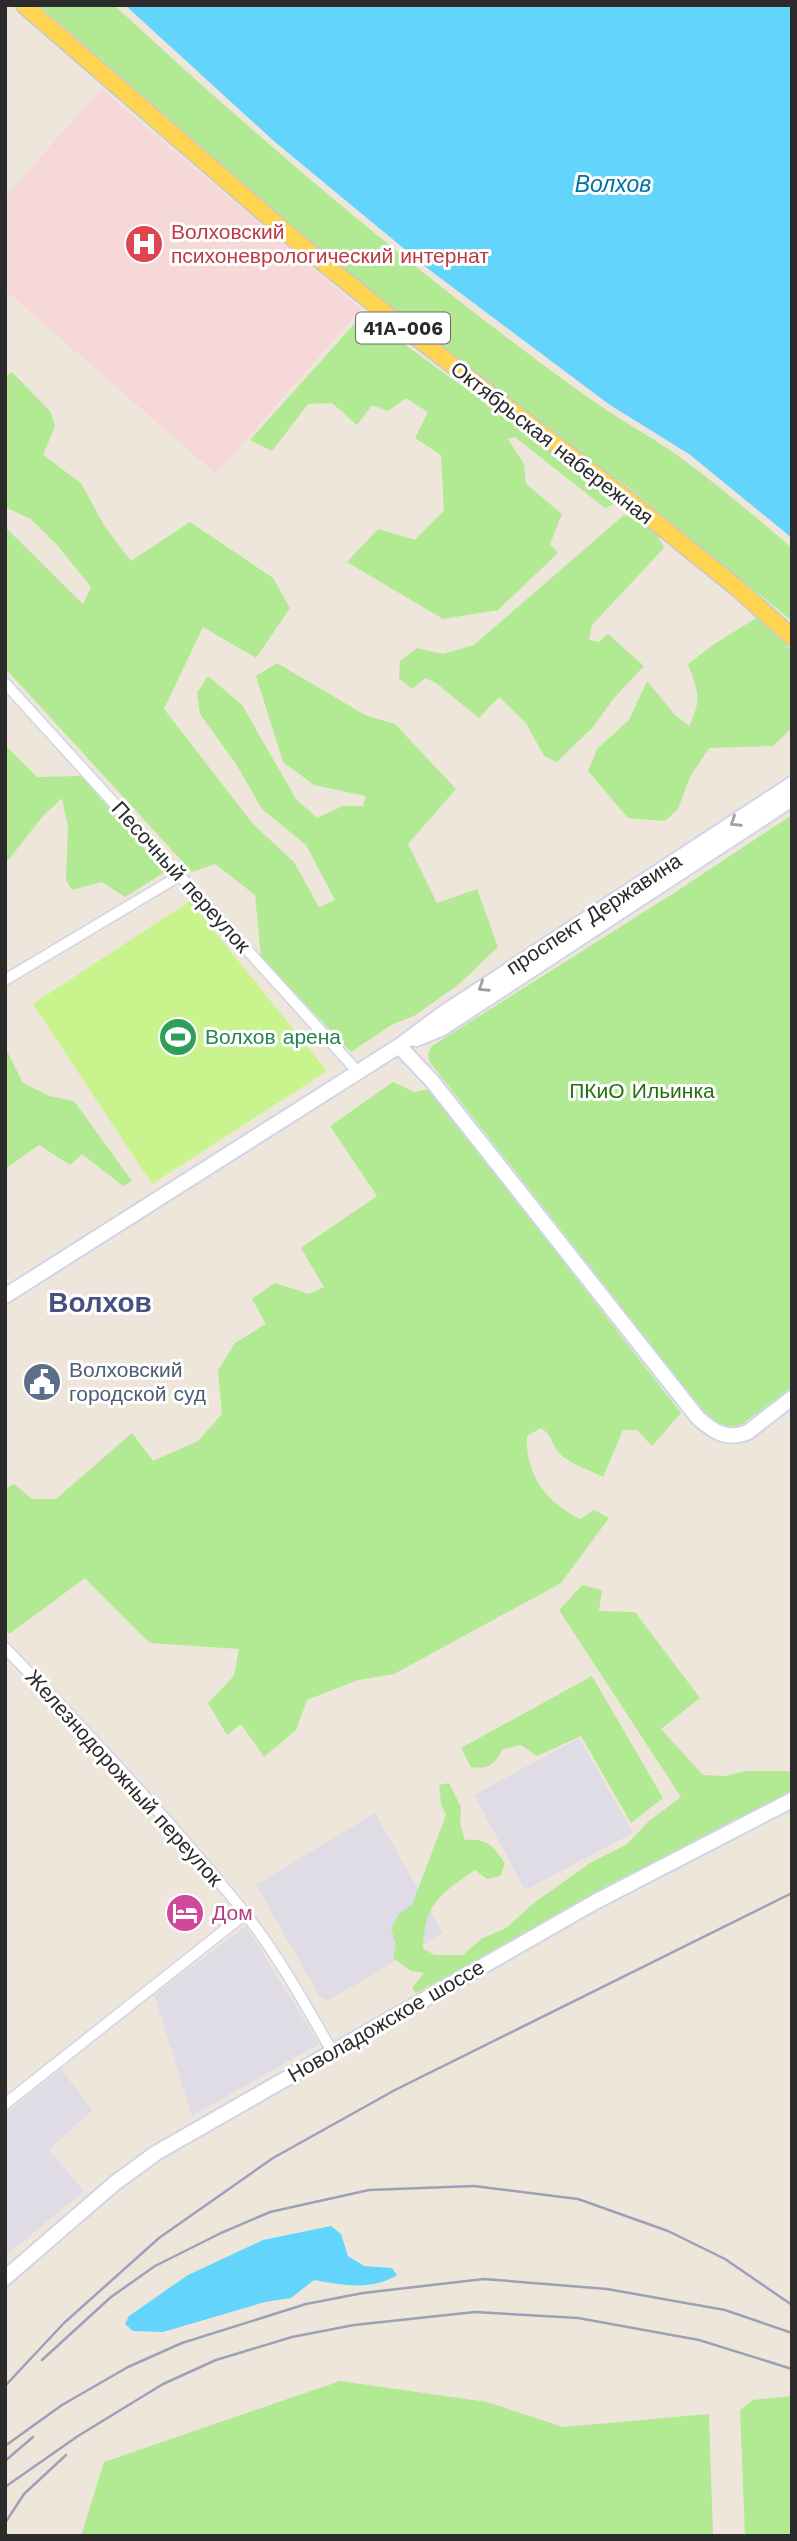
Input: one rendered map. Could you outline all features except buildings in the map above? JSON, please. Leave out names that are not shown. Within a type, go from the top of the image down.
[{"type":"main road","name":"Октябрьская набережная","points":[[24,5],[314,256],[653,520],[736,587],[792,637]]},
{"type":"main road","name":"проспект Державина","points":[[5,1296],[399,1046],[442,1014],[792,784]]},
{"type":"main road","name":"проспект Державина","points":[[399,1046],[442,1029],[792,799]]},
{"type":"main road","points":[[399,1046],[432,1081],[698,1418],[715,1433],[739,1436],[792,1398]]},
{"type":"main road","name":"Новоладожское шоссе","points":[[5,2278],[114,2183],[156,2153],[595,1902],[792,1800]]},
{"type":"street","name":"Песочный переулок","points":[[5,683],[357,1071]]},
{"type":"street","points":[[5,980],[179,876]]},
{"type":"street","name":"Железнодорожный переулок","points":[[5,1648],[127,1777],[245,1914],[302,1999],[332,2051]]},
{"type":"street","points":[[5,2104],[245,1914]]},
{"type":"shaded area","name":"Волховский психоневрологический интернат","points":[[101,89],[361,309],[216,474],[5,290],[5,197]]},
{"type":"shaded area","points":[[579,1738],[633,1833],[525,1890],[474,1795]]},
{"type":"shaded area","points":[[375,1813],[443,1933],[329,2000],[320,1997],[256,1885]]},
{"type":"shaded area","points":[[246,1926],[319,2044],[192,2116],[154,1995]]},
{"type":"shaded area","points":[[61,2069],[92,2110],[49,2150],[84,2191],[5,2256],[5,2114]]},
{"type":"green space","points":[[39,5],[114,5],[284,157],[401,255],[583,394],[676,455],[741,505],[792,548],[792,621],[628,487],[544,429],[350,275]]},
{"type":"green space","points":[[365,312],[411,349],[621,501],[605,508],[515,437],[508,439],[524,464],[526,484],[562,514],[550,544],[558,553],[498,610],[443,619],[347,562],[378,529],[415,540],[444,511],[441,455],[415,438],[428,412],[406,398],[388,411],[372,405],[357,425],[332,403],[308,404],[272,451],[250,440]]},
{"type":"green space","points":[[12,372],[50,411],[55,426],[43,455],[81,483],[105,527],[131,561],[190,522],[273,578],[290,608],[256,658],[203,627],[164,709],[253,824],[294,862],[319,907],[335,900],[306,845],[262,809],[236,764],[200,714],[197,693],[208,676],[242,705],[296,799],[317,818],[343,806],[363,806],[366,796],[314,785],[283,762],[256,676],[277,663],[365,715],[395,724],[456,789],[408,844],[437,903],[477,889],[498,947],[458,985],[414,1016],[393,1024],[351,1052],[261,957],[255,895],[215,864],[192,872],[5,668],[5,527],[83,604],[91,587],[57,545],[31,519],[5,507],[5,377]]},
{"type":"green space","points":[[624,515],[648,526],[664,548],[592,625],[589,640],[599,642],[608,634],[644,666],[614,698],[593,727],[557,762],[544,756],[526,723],[499,697],[479,718],[436,683],[425,678],[412,689],[399,678],[400,661],[417,648],[443,654],[474,645]]},
{"type":"green space","points":[[756,618],[792,650],[792,728],[773,746],[709,748],[690,777],[678,809],[665,821],[628,818],[588,771],[597,749],[629,720],[647,681],[675,715],[689,726],[696,709],[697,695],[688,664]]},
{"type":"green space","points":[[5,745],[37,777],[81,776],[165,872],[125,897],[102,882],[72,890],[66,880],[68,827],[62,798],[43,816],[5,864]]},
{"type":"green space","name":"ПКиО Ильинка","points":[[792,815],[792,1387],[741,1425],[726,1426],[718,1424],[706,1415],[432,1065],[428,1055],[432,1046]]},
{"type":"green space","name":"Волхов арена","points":[[190,901],[327,1071],[152,1184],[33,1004]]},
{"type":"green space","points":[[5,1047],[23,1083],[49,1096],[74,1101],[132,1181],[123,1186],[82,1154],[70,1165],[39,1145],[5,1169]]},
{"type":"green space","points":[[393,1082],[414,1092],[429,1089],[681,1413],[652,1446],[637,1430],[623,1430],[603,1477],[561,1455],[541,1428],[527,1436],[527,1450],[534,1474],[557,1504],[580,1519],[594,1510],[609,1518],[561,1583],[394,1674],[358,1680],[307,1700],[296,1730],[264,1757],[241,1724],[227,1735],[208,1703],[234,1676],[239,1649],[150,1643],[85,1578],[9,1634],[5,1629],[5,1489],[14,1484],[32,1499],[56,1499],[132,1433],[153,1461],[198,1441],[222,1414],[218,1371],[235,1343],[266,1324],[252,1299],[275,1283],[309,1294],[324,1287],[301,1248],[377,1196],[330,1126]]},
{"type":"green space","points":[[582,1585],[602,1590],[599,1611],[635,1612],[700,1698],[661,1729],[703,1775],[792,1771],[792,1792],[416,1993],[412,1988],[424,1973],[411,1971],[393,1958],[396,1944],[391,1929],[398,1915],[412,1905],[446,1815],[441,1804],[439,1785],[449,1783],[461,1807],[460,1823],[465,1840],[479,1840],[489,1844],[505,1864],[500,1876],[487,1879],[475,1870],[452,1886],[436,1902],[427,1921],[423,1949],[435,1955],[463,1955],[481,1939],[506,1928],[535,1902],[590,1863],[626,1845],[649,1821],[681,1797],[559,1610]]},
{"type":"green space","points":[[592,1676],[663,1798],[631,1823],[581,1736],[537,1756],[521,1745],[503,1749],[493,1763],[483,1768],[471,1767],[461,1748]]},
{"type":"green space","points":[[340,2381],[487,2402],[563,2427],[709,2414],[713,2536],[81,2536],[104,2462]]},
{"type":"green space","points":[[792,2396],[792,2536],[745,2536],[740,2410],[753,2400]]},
{"type":"water","name":"Волхов","points":[[125,5],[792,5],[792,538],[689,454],[610,405],[431,271],[275,142]]},
{"type":"water","points":[[331,2226],[341,2234],[348,2256],[364,2266],[392,2268],[397,2275],[367,2285],[314,2280],[291,2298],[265,2302],[163,2332],[133,2331],[125,2324],[129,2316],[188,2275],[263,2240]]},
{"type":"railway","points":[[5,2386],[64,2323],[159,2238],[273,2158],[395,2090],[792,1893]]},
{"type":"railway","points":[[42,2360],[111,2297],[155,2266],[270,2212],[369,2190],[474,2186],[578,2199],[668,2231],[725,2259],[792,2305]]},
{"type":"railway","points":[[5,2446],[62,2405],[128,2367],[182,2343],[306,2304],[363,2293],[484,2279],[607,2289],[725,2310],[792,2333]]},
{"type":"railway","points":[[5,2487],[78,2436],[163,2384],[216,2360],[292,2337],[354,2325],[475,2312],[578,2318],[699,2340],[792,2369]]},
{"type":"railway","points":[[5,2461],[33,2437]]},
{"type":"railway","points":[[5,2523],[24,2494],[66,2455]]},
{"type":"place","name":"Волховский психоневрологический интернат","points":[[144,244]]},
{"type":"place","name":"Волхов арена","points":[[178,1037]]},
{"type":"place","name":"Волховский городской суд","points":[[42,1382]]},
{"type":"place","name":"Дом","points":[[185,1913]]},
{"type":"district","name":"Волхов","points":[[100,1302]]}]
